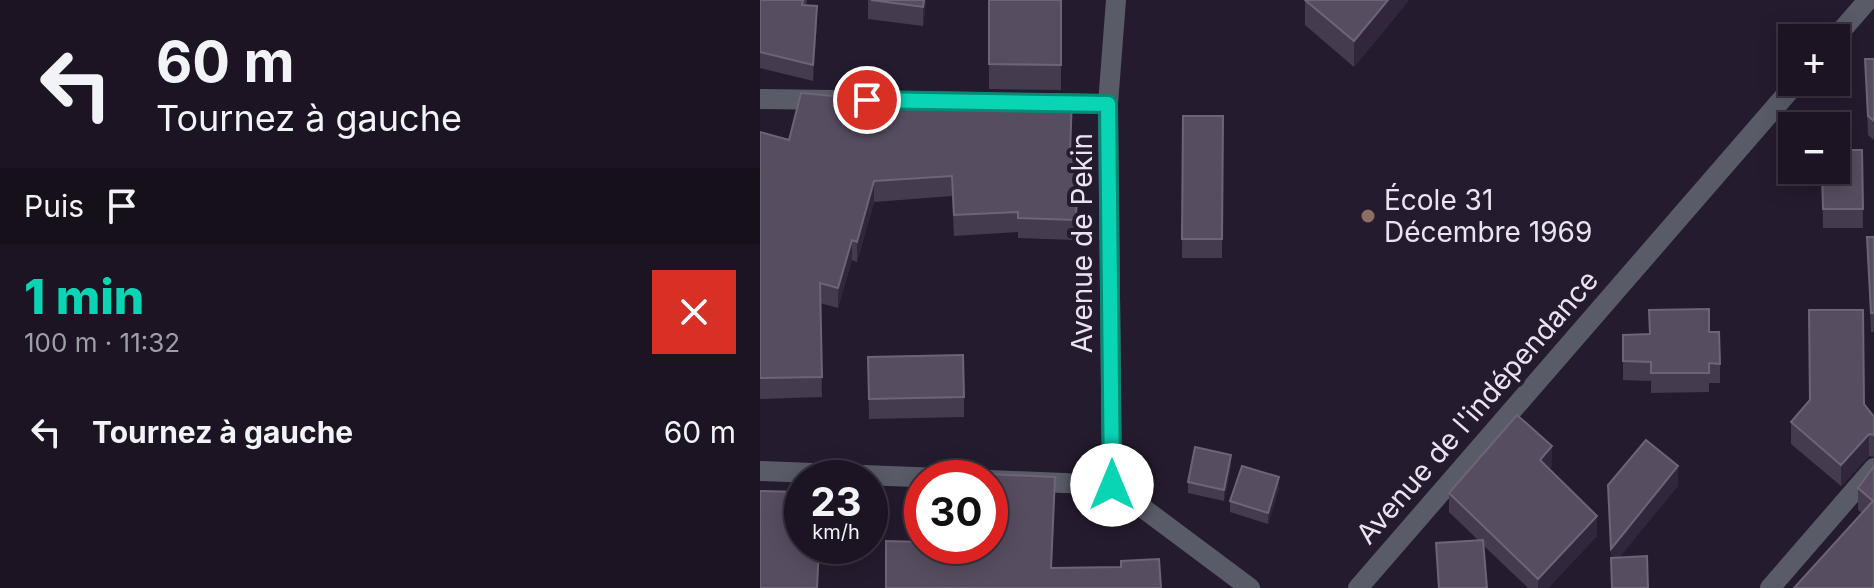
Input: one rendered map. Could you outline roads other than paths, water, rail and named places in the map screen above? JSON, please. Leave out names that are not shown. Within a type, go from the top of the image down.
[{"type":"street","name":"Avenue de Pekin","points":[[1112,485],[1108,104],[1116,0]]},
{"type":"street","points":[[1847,24],[1868,0]]},
{"type":"street","name":"Avenue de l'indépendance","points":[[1358,588],[1785,96]]},
{"type":"street","points":[[760,99],[997,102]]},
{"type":"street","points":[[1029,103],[1108,104]]},
{"type":"street","points":[[1770,588],[1874,468]]},
{"type":"street","points":[[760,471],[904,477]]},
{"type":"street","points":[[1008,481],[1112,485],[1250,588]]},
{"type":"place","name":"École 31 Décembre 1969","points":[[1368,216]]}]
